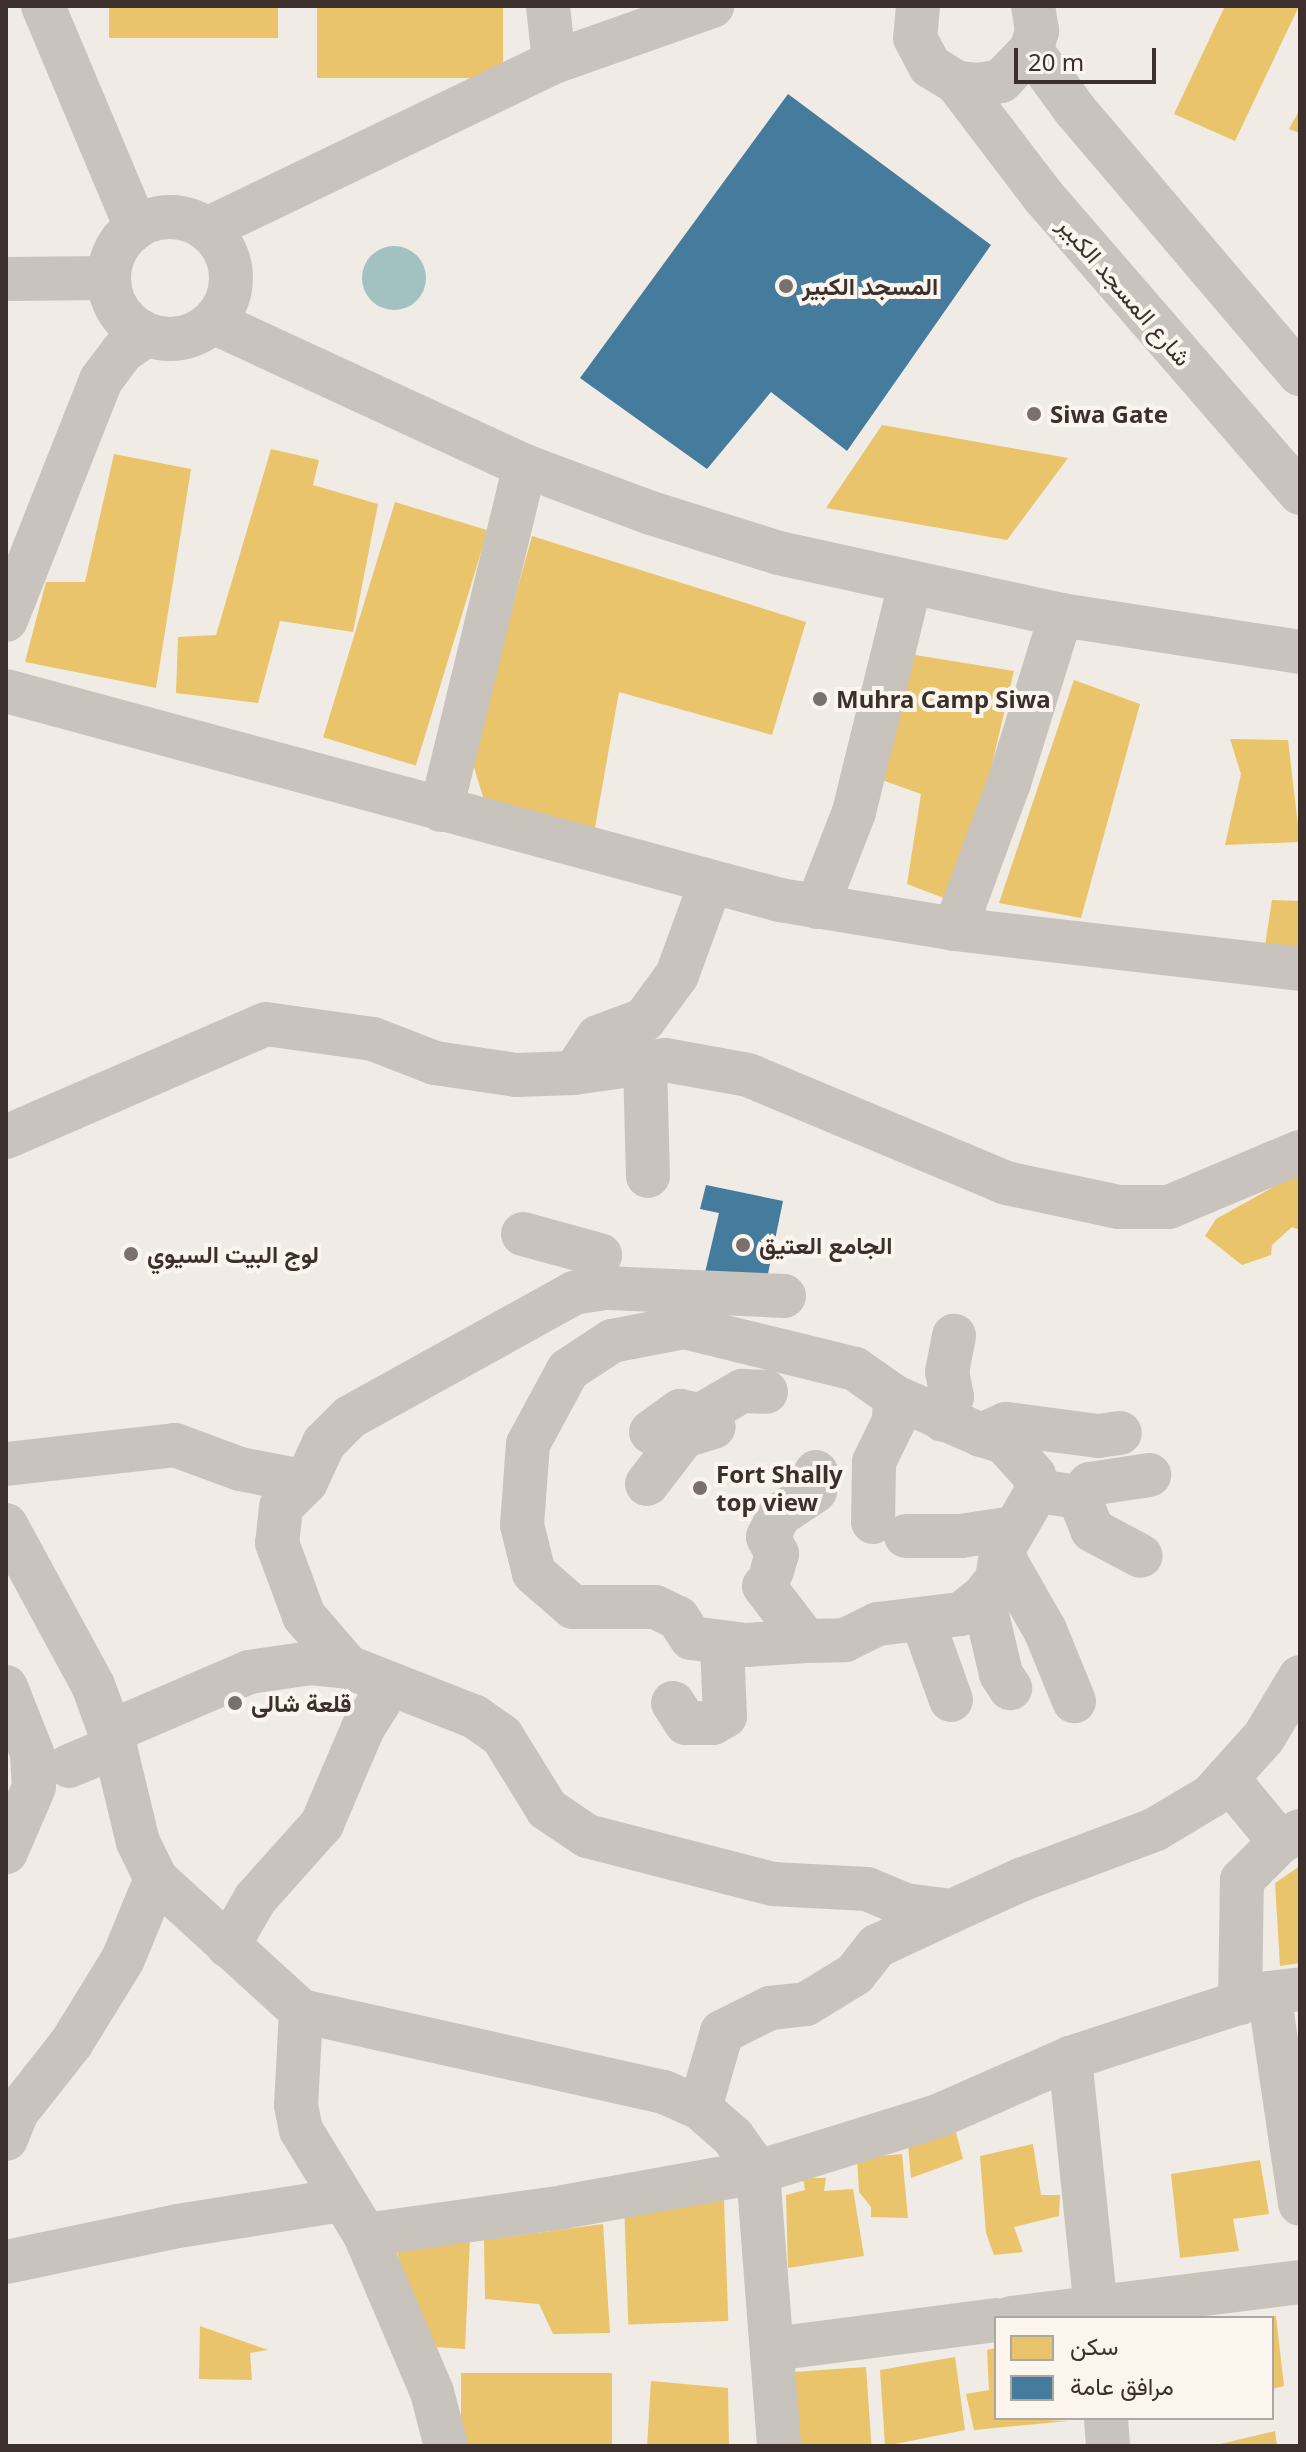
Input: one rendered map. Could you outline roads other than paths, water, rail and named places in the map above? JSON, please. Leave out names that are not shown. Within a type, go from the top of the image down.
[{"type":"street","points":[[43,6],[136,227]]},
{"type":"street","points":[[548,6],[554,62]]},
{"type":"street","points":[[207,229],[554,62],[712,6]]},
{"type":"street","name":"شارع المسجد الكبير","points":[[918,6],[915,38],[930,66],[957,83],[1043,196],[1300,493]]},
{"type":"street","points":[[957,83],[1001,81],[1031,50],[1037,31],[1033,6]]},
{"type":"street","points":[[1031,50],[1075,110],[1300,374]]},
{"type":"street","points":[[171,217],[207,229],[220,241],[231,274],[224,308],[213,322],[182,337],[147,334],[119,312],[108,278],[121,240],[136,227],[171,217]]},
{"type":"street","points":[[6,279],[108,278]]},
{"type":"street","points":[[213,322],[525,466],[651,513],[779,553],[1061,615],[1300,652]]},
{"type":"street","points":[[6,620],[101,380],[123,351],[147,334]]},
{"type":"street","points":[[441,810],[525,466]]},
{"type":"street","points":[[817,907],[854,812],[910,584]]},
{"type":"street","points":[[955,929],[1009,783],[1061,615]]},
{"type":"street","points":[[6,691],[711,882],[817,907],[955,929],[1300,969]]},
{"type":"street","points":[[574,1073],[598,1037],[644,1020],[677,975],[711,882]]},
{"type":"street","points":[[6,1137],[266,1024],[373,1039],[435,1063],[516,1075],[574,1073],[665,1060],[748,1075],[995,1184],[1119,1207],[1169,1207],[1300,1152]]},
{"type":"street","points":[[645,1063],[648,1176]]},
{"type":"street","points":[[523,1234],[600,1255]]},
{"type":"street","points":[[348,1667],[304,1616],[277,1543],[281,1507],[306,1482],[324,1443],[350,1417],[574,1293],[676,1289],[784,1296]]},
{"type":"street","points":[[684,1327],[855,1369],[895,1397],[962,1428],[1004,1442],[1034,1475],[1037,1491],[1033,1505],[1007,1541],[997,1579],[983,1597],[961,1614],[878,1624],[845,1640],[722,1643],[691,1638],[678,1618],[655,1607],[573,1607],[534,1573],[522,1525],[528,1444],[568,1370],[612,1341],[684,1327]]},
{"type":"street","points":[[954,1336],[947,1372],[962,1428]]},
{"type":"street","points":[[651,1432],[680,1411],[701,1415],[742,1391],[766,1392]]},
{"type":"street","points":[[895,1397],[894,1421],[874,1462],[889,1529],[1007,1541]]},
{"type":"street","points":[[647,1484],[684,1436],[727,1420]]},
{"type":"street","points":[[962,1428],[1006,1424],[1098,1436],[1120,1433]]},
{"type":"street","points":[[6,1464],[175,1445],[240,1469],[306,1482]]},
{"type":"street","points":[[806,1641],[768,1579],[777,1554],[768,1537],[779,1515],[815,1491],[816,1472]]},
{"type":"street","points":[[1079,1497],[1090,1484],[1149,1475]]},
{"type":"street","points":[[1037,1491],[1079,1497]]},
{"type":"street","points":[[1079,1497],[1092,1530],[1141,1556]]},
{"type":"street","points":[[6,1525],[80,1659],[112,1739],[138,1842],[156,1879],[301,2011],[664,2092],[700,2108],[733,2137],[758,2172],[779,2446]]},
{"type":"street","points":[[1007,1541],[1045,1630],[1062,1683],[1074,1701]]},
{"type":"street","points":[[983,1597],[1001,1674],[1010,1688]]},
{"type":"street","points":[[922,1619],[951,1700]]},
{"type":"street","points":[[673,1703],[686,1723],[713,1723],[725,1716],[722,1643]]},
{"type":"street","points":[[69,1766],[112,1739],[249,1672],[311,1663],[348,1667],[475,1717],[502,1736],[547,1809],[587,1836],[773,1884],[822,1882],[867,1889],[905,1905],[952,1911]]},
{"type":"street","points":[[700,2108],[722,2032],[770,2008],[806,2004],[855,1974],[877,1946],[952,1911],[1154,1830],[1211,1796],[1264,1737],[1300,1677]]},
{"type":"street","points":[[228,1946],[255,1899],[322,1824],[363,1728],[390,1685]]},
{"type":"street","points":[[6,1687],[32,1753],[34,1787],[6,1852]]},
{"type":"street","points":[[1227,1778],[1290,1836],[1242,1880],[1269,1995],[1300,2204]]},
{"type":"street","points":[[6,2139],[17,2112],[72,2042],[123,1959],[156,1879]]},
{"type":"street","points":[[6,2262],[178,2226],[354,2218],[758,2172],[938,2116],[1070,2058],[1269,1995]]},
{"type":"street","points":[[301,2011],[296,2105],[301,2130],[354,2218],[432,2392],[446,2446]]},
{"type":"street","points":[[1070,2058],[1096,2313]]},
{"type":"street","points":[[1045,2316],[1096,2313],[1300,2282]]},
{"type":"street","points":[[773,2349],[994,2320]]},
{"type":"street","points":[[1106,2420],[1108,2446]]},
{"type":"water","points":[[388,246],[400,246],[417,255],[424,266],[424,290],[417,301],[400,310],[388,310],[376,305],[367,296],[362,284],[362,272],[367,260],[376,251]]},
{"type":"place","name":"المسجد الكبير","points":[[786,286]]},
{"type":"place","name":"Siwa Gate","points":[[1034,414]]},
{"type":"place","name":"Muhra Camp Siwa","points":[[820,699]]},
{"type":"place","name":"الجامع العتيق","points":[[743,1245]]},
{"type":"place","name":"لوج البيت السيوي","points":[[131,1254]]},
{"type":"place","name":"Fort Shally top view","points":[[700,1488]]},
{"type":"place","name":"قلعة شالى","points":[[235,1703]]}]
